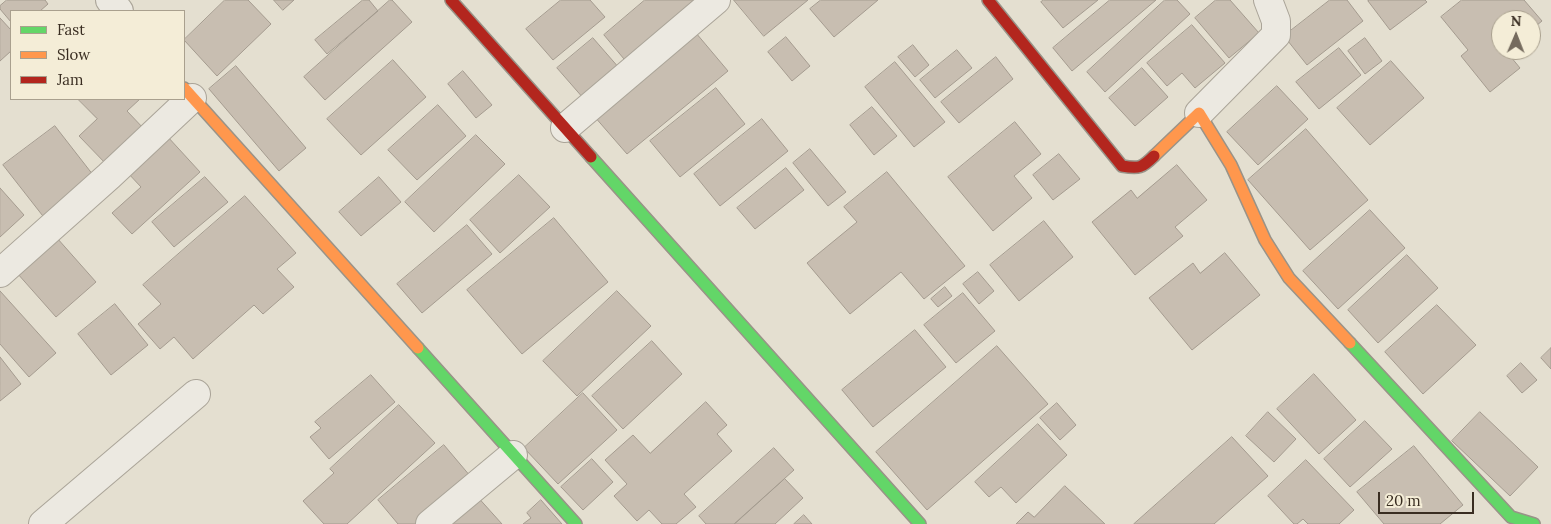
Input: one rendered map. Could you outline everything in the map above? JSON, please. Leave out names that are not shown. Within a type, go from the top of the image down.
[{"type":"street","points":[[110,0],[118,10]]},
{"type":"street","points":[[451,0],[920,524]]},
{"type":"street","points":[[565,128],[716,0]]},
{"type":"street","points":[[988,0],[1122,166],[1133,168],[1144,166],[1276,35],[1276,21],[1268,0]]},
{"type":"street","points":[[188,93],[576,524]]},
{"type":"street","points":[[0,273],[109,176],[181,100]]},
{"type":"street","points":[[1199,113],[1231,165],[1265,240],[1289,278],[1511,517],[1534,524]]},
{"type":"street","points":[[43,524],[196,394]]},
{"type":"street","points":[[430,524],[513,455]]},
{"type":"building","points":[[7,0],[45,0],[48,4],[41,10],[10,10],[10,21],[0,9],[0,6]]},
{"type":"building","points":[[225,0],[248,0],[271,24],[217,76],[185,39]]},
{"type":"building","points":[[274,0],[294,0],[283,10]]},
{"type":"building","points":[[363,0],[369,0],[378,11],[327,54],[315,40]]},
{"type":"building","points":[[390,0],[412,22],[325,100],[304,77]]},
{"type":"building","points":[[561,0],[590,0],[605,17],[553,60],[526,29]]},
{"type":"building","points":[[645,0],[707,0],[629,65],[604,35]]},
{"type":"building","points":[[734,0],[808,0],[764,36]]},
{"type":"building","points":[[821,0],[878,0],[834,37],[810,9]]},
{"type":"building","points":[[1044,0],[1098,0],[1063,28],[1041,2]]},
{"type":"building","points":[[1110,0],[1156,0],[1072,71],[1053,48]]},
{"type":"building","points":[[1165,0],[1177,0],[1190,14],[1105,92],[1087,72]]},
{"type":"building","points":[[1216,0],[1230,0],[1259,33],[1229,58],[1195,18]]},
{"type":"building","points":[[1330,0],[1347,0],[1363,21],[1307,65],[1284,36]]},
{"type":"building","points":[[1425,0],[1427,2],[1390,30],[1368,1]]},
{"type":"building","points":[[1462,0],[1524,0],[1533,10],[1491,10],[1491,60],[1513,60],[1520,68],[1490,92],[1461,56],[1468,50],[1441,17]]},
{"type":"building","points":[[0,18],[10,29],[10,52],[0,61]]},
{"type":"building","points":[[1192,25],[1225,63],[1195,88],[1182,73],[1167,86],[1147,63]]},
{"type":"building","points":[[696,33],[728,71],[627,154],[594,116]]},
{"type":"building","points":[[786,37],[810,66],[792,81],[768,52]]},
{"type":"building","points":[[593,38],[620,69],[584,99],[557,68]]},
{"type":"building","points":[[1365,38],[1382,61],[1365,74],[1348,51]]},
{"type":"building","points":[[913,45],[929,65],[915,77],[898,57]]},
{"type":"building","points":[[1339,48],[1361,75],[1319,109],[1296,82]]},
{"type":"building","points":[[957,50],[972,68],[935,98],[920,80]]},
{"type":"building","points":[[996,57],[1013,79],[959,123],[941,102]]},
{"type":"building","points":[[393,60],[426,97],[361,155],[327,119]]},
{"type":"building","points":[[1391,61],[1424,98],[1370,145],[1337,108]]},
{"type":"building","points":[[895,62],[945,122],[914,147],[865,87]]},
{"type":"building","points":[[236,66],[306,148],[279,171],[209,89]]},
{"type":"building","points":[[1142,68],[1168,97],[1135,126],[1109,98]]},
{"type":"building","points":[[463,71],[492,105],[476,118],[448,84]]},
{"type":"building","points":[[1277,86],[1308,119],[1258,165],[1227,132]]},
{"type":"building","points":[[716,88],[745,124],[680,177],[650,141]]},
{"type":"building","points":[[79,100],[139,100],[127,111],[145,130],[108,166],[79,136],[97,119]]},
{"type":"building","points":[[438,105],[466,136],[417,180],[388,150]]},
{"type":"building","points":[[872,107],[897,136],[874,155],[850,125]]},
{"type":"building","points":[[762,119],[788,151],[720,206],[694,174]]},
{"type":"building","points":[[1015,122],[1041,154],[1014,176],[1032,198],[993,231],[948,177]]},
{"type":"building","points":[[55,126],[97,180],[46,220],[3,165]]},
{"type":"building","points":[[1306,129],[1368,200],[1310,250],[1248,180]]},
{"type":"building","points":[[476,135],[505,164],[434,232],[405,202]]},
{"type":"building","points":[[167,136],[200,172],[132,234],[112,213],[141,187],[127,172]]},
{"type":"building","points":[[810,149],[846,192],[828,206],[793,163]]},
{"type":"building","points":[[1059,154],[1080,179],[1053,200],[1033,175]]},
{"type":"building","points":[[1177,165],[1207,200],[1175,227],[1183,236],[1135,275],[1092,222],[1131,190],[1137,198]]},
{"type":"building","points":[[786,168],[804,190],[755,229],[737,208]]},
{"type":"building","points":[[887,172],[965,266],[924,299],[901,272],[850,314],[807,263],[857,222],[844,207]]},
{"type":"building","points":[[519,175],[550,207],[500,253],[470,220]]},
{"type":"building","points":[[205,177],[228,202],[174,247],[152,222]]},
{"type":"building","points":[[379,177],[401,202],[361,236],[339,212]]},
{"type":"building","points":[[0,188],[24,215],[0,237]]},
{"type":"building","points":[[245,196],[296,253],[277,269],[294,287],[263,314],[254,305],[193,359],[174,337],[160,349],[138,324],[161,304],[143,285]]},
{"type":"building","points":[[1370,210],[1405,248],[1338,309],[1303,271]]},
{"type":"building","points":[[554,218],[608,282],[522,354],[467,290]]},
{"type":"building","points":[[1044,221],[1073,257],[1019,301],[990,265]]},
{"type":"building","points":[[467,225],[492,254],[422,313],[397,284]]},
{"type":"building","points":[[57,238],[96,282],[56,317],[17,273]]},
{"type":"building","points":[[1225,253],[1260,295],[1192,350],[1149,298],[1193,263],[1200,273]]},
{"type":"building","points":[[1407,255],[1438,288],[1378,343],[1348,310]]},
{"type":"building","points":[[978,272],[994,291],[979,304],[963,284]]},
{"type":"building","points":[[945,287],[952,296],[938,307],[931,299]]},
{"type":"building","points":[[0,291],[56,353],[29,377],[0,344]]},
{"type":"building","points":[[617,291],[651,326],[577,396],[543,361]]},
{"type":"building","points":[[963,293],[995,331],[956,363],[924,325]]},
{"type":"building","points":[[115,304],[148,345],[111,375],[78,334]]},
{"type":"building","points":[[1437,305],[1476,345],[1423,394],[1385,352]]},
{"type":"building","points":[[915,330],[946,367],[873,427],[842,390]]},
{"type":"building","points":[[652,341],[682,374],[623,429],[592,396]]},
{"type":"building","points":[[997,346],[1048,404],[927,510],[876,452]]},
{"type":"building","points":[[1551,348],[1551,369],[1541,358]]},
{"type":"building","points":[[0,357],[21,384],[0,401]]},
{"type":"building","points":[[1521,363],[1537,380],[1522,393],[1507,376]]},
{"type":"building","points":[[1314,374],[1356,420],[1319,454],[1277,409]]},
{"type":"building","points":[[371,375],[395,402],[329,459],[310,437],[321,428],[315,422]]},
{"type":"building","points":[[583,393],[617,430],[558,484],[524,448]]},
{"type":"building","points":[[706,402],[727,425],[717,434],[732,451],[684,494],[696,507],[676,524],[662,524],[649,510],[637,521],[614,496],[627,484],[605,460],[633,435],[650,453]]},
{"type":"building","points":[[1057,403],[1076,425],[1060,440],[1040,418]]},
{"type":"building","points":[[399,405],[435,443],[347,524],[324,524],[303,501],[334,473],[330,469]]},
{"type":"building","points":[[1268,412],[1296,439],[1274,462],[1246,436]]},
{"type":"building","points":[[1480,412],[1538,467],[1510,496],[1452,441]]},
{"type":"building","points":[[1365,421],[1392,449],[1350,487],[1324,459]]},
{"type":"building","points":[[1038,424],[1067,455],[1016,503],[1001,487],[989,497],[975,482]]},
{"type":"building","points":[[1232,437],[1268,476],[1214,524],[1134,524]]},
{"type":"building","points":[[444,445],[471,477],[415,524],[398,524],[378,500]]},
{"type":"building","points":[[1414,446],[1463,505],[1440,524],[1384,524],[1357,492]]},
{"type":"building","points":[[774,448],[794,470],[734,524],[706,524],[699,516]]},
{"type":"building","points":[[592,459],[613,482],[583,510],[561,487]]},
{"type":"building","points":[[1306,460],[1354,510],[1339,524],[1308,524],[1303,519],[1294,524],[1268,496]]},
{"type":"building","points":[[785,479],[803,498],[775,524],[735,524]]},
{"type":"building","points":[[1065,486],[1105,524],[1016,524],[1028,512],[1034,517]]},
{"type":"building","points":[[475,494],[502,524],[440,524]]},
{"type":"building","points":[[541,500],[562,524],[523,524],[531,518],[527,513]]},
{"type":"building","points":[[804,515],[812,524],[794,524]]},
{"type":"traffic: fast","points":[[591,157],[920,524]]},
{"type":"traffic: fast","points":[[1350,343],[1511,517],[1534,524]]},
{"type":"traffic: fast","points":[[418,348],[576,524]]},
{"type":"traffic: slow","points":[[185,89],[418,348]]},
{"type":"traffic: slow","points":[[1154,156],[1199,113],[1231,165],[1265,240],[1289,278],[1350,343]]},
{"type":"traffic: jam","points":[[451,0],[591,157]]},
{"type":"traffic: jam","points":[[988,0],[1122,166],[1140,167],[1154,156]]}]
